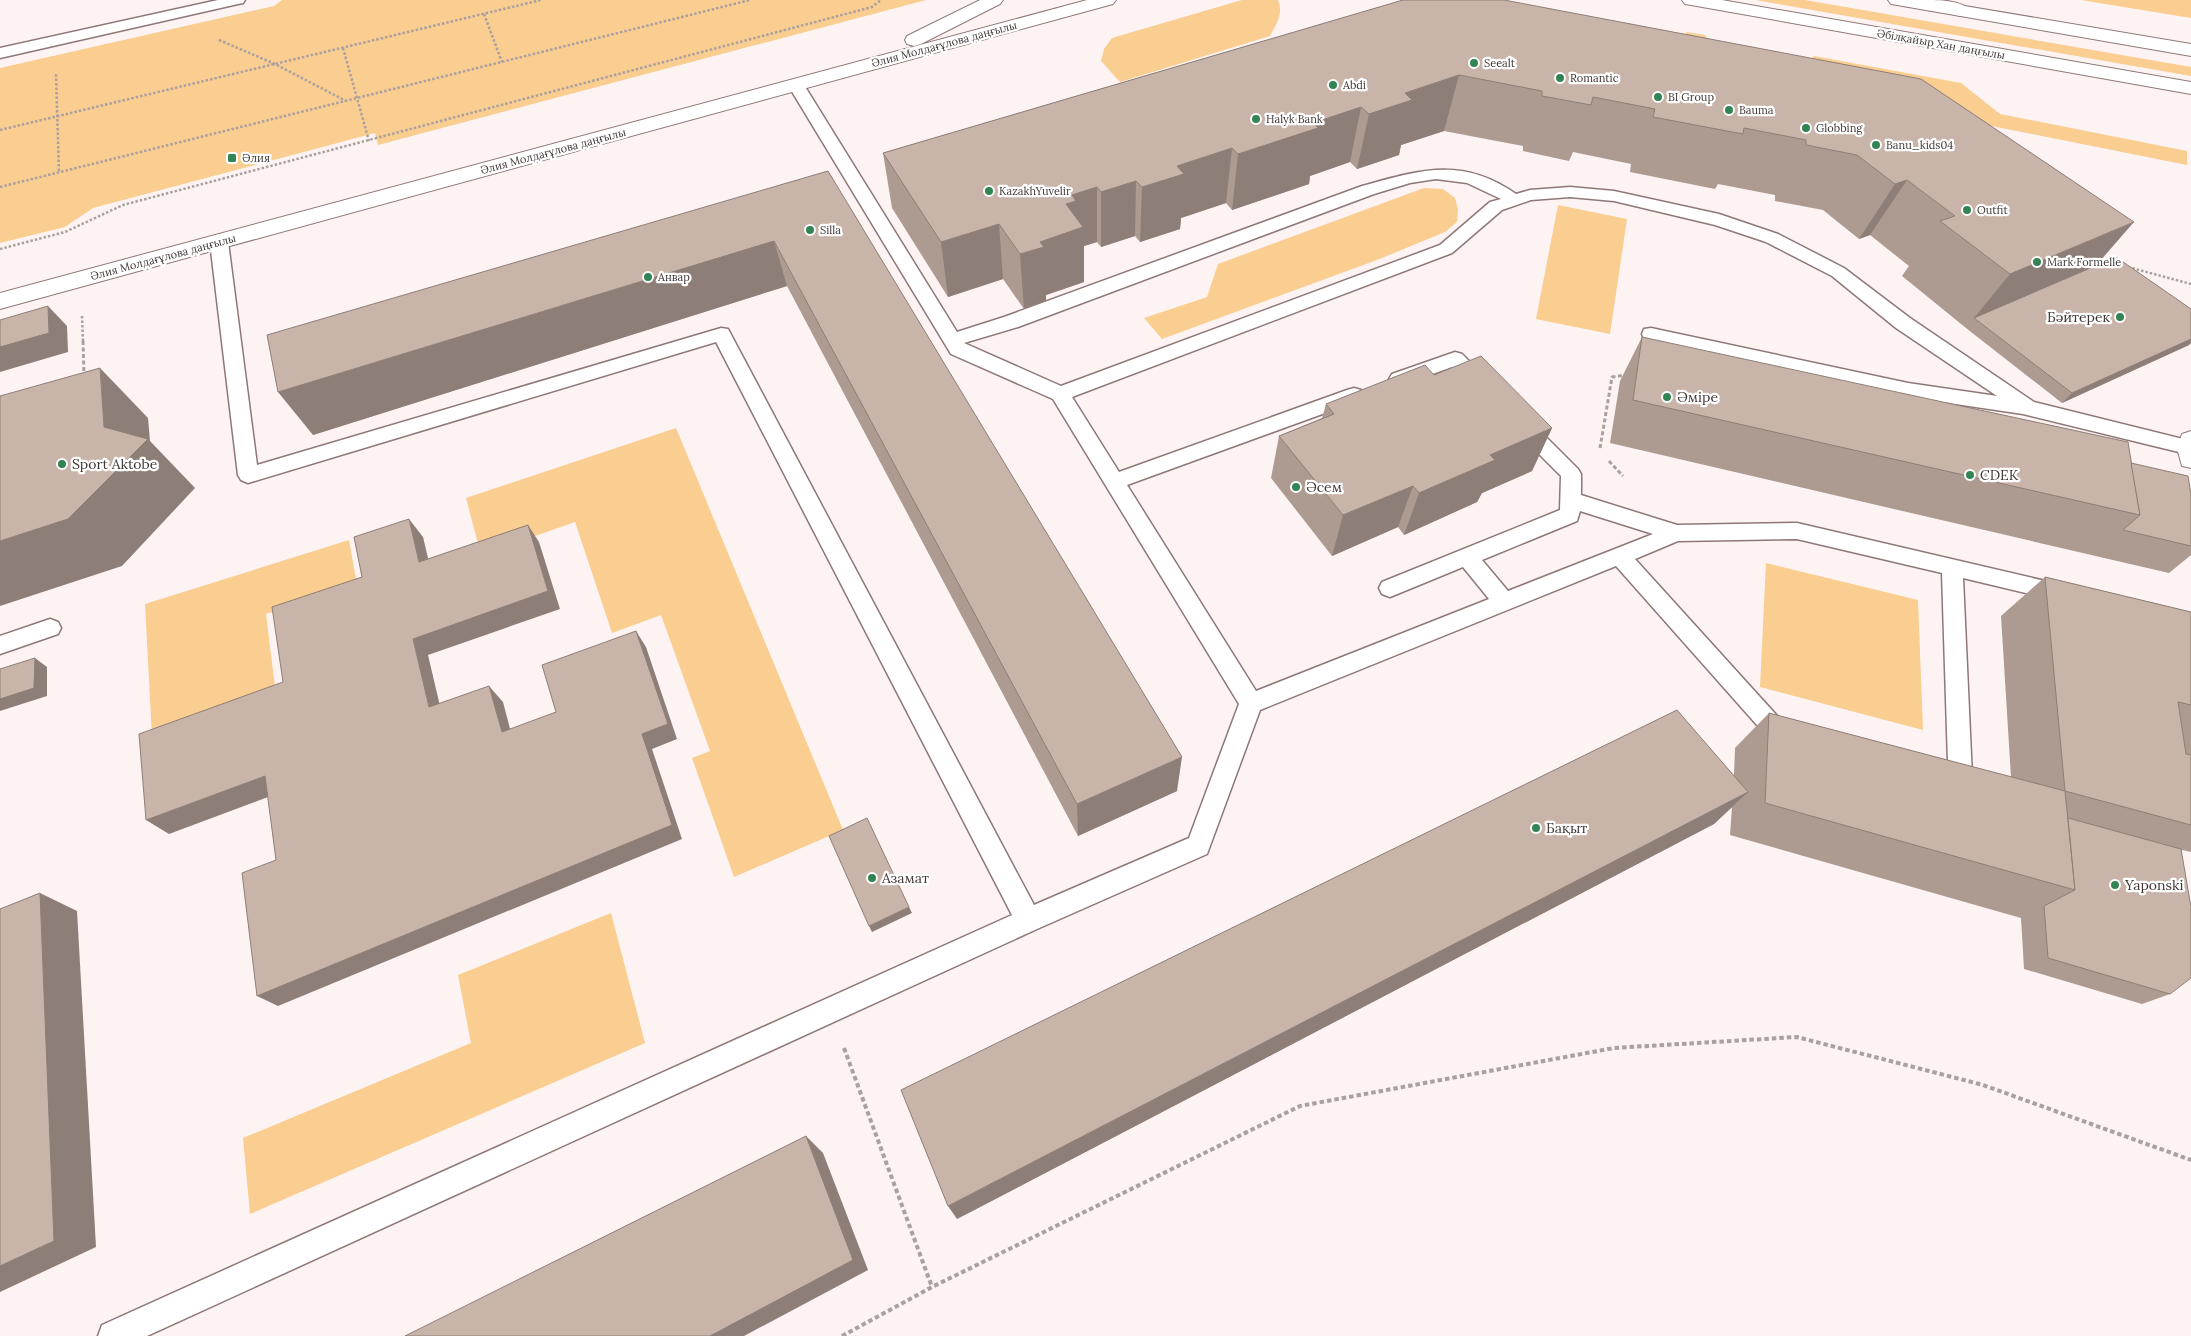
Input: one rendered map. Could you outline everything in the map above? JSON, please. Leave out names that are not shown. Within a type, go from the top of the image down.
[{"type":"main road","points":[[862,66],[994,0]]},
{"type":"main road","name":"Әлия Молдағұлова даңғылы","points":[[0,301],[1107,0]]},
{"type":"main road","name":"Әбілқайыр Хан даңғылы","points":[[1691,0],[2191,88]]},
{"type":"main road","points":[[1897,0],[2191,50]]},
{"type":"main road","points":[[1934,0],[1962,11]]},
{"type":"lane","points":[[0,53],[238,0]]},
{"type":"lane","points":[[796,84],[958,349],[1060,394],[1251,703]]},
{"type":"lane","points":[[952,340],[1011,322],[1368,190],[1425,175],[1466,176],[1498,187],[1514,200]]},
{"type":"lane","points":[[1060,394],[1446,249],[1496,206],[1530,196],[1570,192],[1614,196],[1719,220],[1772,238],[1838,272],[1903,323],[2028,408]]},
{"type":"lane","points":[[219,242],[248,475],[721,334],[1028,920]]},
{"type":"lane","points":[[1651,334],[1908,390],[2028,408],[2190,449]]},
{"type":"lane","points":[[1114,482],[1455,359],[1571,474],[1570,515],[1390,588]]},
{"type":"lane","points":[[1571,500],[1677,533],[1797,531],[2086,598]]},
{"type":"lane","points":[[113,1336],[1028,920],[1198,846],[1251,703],[1677,533]]},
{"type":"lane","points":[[1467,556],[1504,602]]},
{"type":"lane","points":[[1620,556],[1772,726],[1810,736]]},
{"type":"lane","points":[[1922,767],[1960,777],[1952,567]]},
{"type":"lane","points":[[0,645],[50,628]]},
{"type":"path","points":[[0,130],[541,0]]},
{"type":"path","points":[[0,187],[750,0]]},
{"type":"path","points":[[0,248],[65,232],[122,205],[863,10],[872,7],[881,0]]},
{"type":"path","points":[[484,14],[502,62]]},
{"type":"path","points":[[166,16],[275,64],[346,101]]},
{"type":"path","points":[[55,41],[59,173]]},
{"type":"path","points":[[343,48],[369,140]]},
{"type":"path","points":[[2120,264],[2191,284]]},
{"type":"path","points":[[82,315],[84,381]]},
{"type":"path","points":[[1600,452],[1612,377],[1628,374],[1651,334]]},
{"type":"path","points":[[1606,458],[1626,479]]},
{"type":"path","points":[[831,1010],[932,1287]]},
{"type":"path","points":[[842,1336],[932,1287],[1300,1106],[1614,1048],[1797,1037],[1983,1085],[2191,1160]]},
{"type":"shaded area","points":[[282,0],[926,0],[378,145],[375,133],[93,208],[65,227],[0,243],[0,68],[274,6]]},
{"type":"shaded area","points":[[1242,0],[1278,0],[1280,14],[1270,36],[1120,82],[1101,61],[1104,49],[1112,38]]},
{"type":"shaded area","points":[[1755,0],[1805,0],[2191,67],[2191,76]]},
{"type":"shaded area","points":[[2081,0],[2191,0],[2191,18]]},
{"type":"shaded area","points":[[1686,32],[1705,35],[1716,55],[1798,71],[1814,56],[1961,83],[2000,114],[2187,151],[2187,165],[1707,69],[1683,54]]},
{"type":"shaded area","points":[[1424,188],[1443,189],[1455,198],[1458,209],[1457,222],[1445,232],[1377,260],[1162,339],[1144,318],[1207,297],[1218,264]]},
{"type":"shaded area","points":[[1558,205],[1627,219],[1610,334],[1536,319]]},
{"type":"shaded area","points":[[676,428],[843,830],[734,877],[692,758],[710,751],[661,615],[612,633],[575,522],[481,555],[466,498]]},
{"type":"shaded area","points":[[349,540],[357,585],[266,614],[276,695],[152,737],[145,604]]},
{"type":"shaded area","points":[[1766,563],[1918,600],[1923,730],[1760,687]]},
{"type":"shaded area","points":[[611,913],[645,1043],[250,1214],[243,1138],[471,1043],[458,975]]},
{"type":"building","points":[[1403,0],[1504,0],[1921,79],[2134,222],[2010,274],[1940,221],[1955,216],[1907,180],[1895,184],[1857,155],[1806,145],[1806,140],[1744,128],[1743,134],[1653,117],[1655,109],[1593,97],[1591,105],[1542,96],[1542,91],[1459,75],[1405,93],[1412,100],[1369,114],[1361,107],[1313,123],[1318,128],[1238,154],[1232,148],[1177,166],[1184,174],[1142,187],[1136,181],[1101,192],[1097,187],[1072,195],[1076,201],[1066,204],[1083,227],[1040,242],[1044,247],[1020,254],[999,224],[941,242],[883,153]]},
{"type":"building","points":[[828,171],[1182,757],[1077,804],[774,241],[278,392],[267,335]]},
{"type":"building","points":[[2116,257],[2191,309],[2191,339],[2072,393],[1974,318]]},
{"type":"building","points":[[48,306],[49,333],[0,347],[0,320]]},
{"type":"building","points":[[1642,337],[2128,442],[2140,515],[1633,400]]},
{"type":"building","points":[[1481,356],[1552,428],[1490,455],[1495,460],[1419,493],[1413,486],[1343,515],[1279,436],[1334,414],[1326,404],[1425,365],[1434,375]]},
{"type":"building","points":[[100,368],[104,427],[148,439],[68,519],[0,541],[0,396]]},
{"type":"building","points":[[2131,463],[2188,476],[2191,495],[2191,546],[2123,530],[2140,515]]},
{"type":"building","points":[[409,519],[419,562],[528,525],[548,591],[413,639],[429,707],[489,686],[502,732],[556,712],[542,665],[636,631],[668,724],[642,734],[672,825],[257,996],[242,873],[276,860],[265,776],[146,820],[139,734],[283,682],[272,607],[362,577],[354,537]]},
{"type":"building","points":[[2045,577],[2191,612],[2191,705],[2178,702],[2186,754],[2191,755],[2191,825],[2065,791]]},
{"type":"building","points":[[35,658],[34,688],[0,699],[0,669]]},
{"type":"building","points":[[1677,710],[1748,792],[948,1206],[901,1090]]},
{"type":"building","points":[[1769,713],[2065,791],[2075,890],[1765,803]]},
{"type":"building","name":"Азамат","points":[[867,818],[909,907],[869,926],[829,836]]},
{"type":"building","points":[[2068,818],[2181,849],[2191,907],[2191,978],[2170,994],[2048,958],[2044,906],[2075,890]]},
{"type":"building","points":[[40,893],[54,1241],[0,1266],[0,909]]},
{"type":"building","points":[[806,1136],[853,1260],[710,1336],[405,1336]]},
{"type":"place","name":"Seealt","points":[[1474,63]]},
{"type":"place","name":"Romantic","points":[[1560,78]]},
{"type":"place","name":"Abdi","points":[[1333,85]]},
{"type":"place","name":"BI Group","points":[[1658,97]]},
{"type":"place","name":"Bauma","points":[[1729,110]]},
{"type":"place","name":"Halyk Bank","points":[[1256,119]]},
{"type":"place","name":"Globbing","points":[[1806,128]]},
{"type":"place","name":"Banu_kids04","points":[[1876,145]]},
{"type":"place","name":"Әлия","points":[[232,158]]},
{"type":"place","name":"KazakhYuvelir","points":[[989,191]]},
{"type":"place","name":"Outfit","points":[[1967,210]]},
{"type":"place","name":"Silla","points":[[810,230]]},
{"type":"place","name":"Mark Formelle","points":[[2037,262]]},
{"type":"place","name":"Анвар","points":[[648,277]]},
{"type":"place","name":"Бәйтерек","points":[[2120,317]]},
{"type":"place","name":"Әміре","points":[[1667,397]]},
{"type":"place","name":"Sport Aktobe","points":[[62,464]]},
{"type":"place","name":"CDEK","points":[[1970,475]]},
{"type":"place","name":"Әсем","points":[[1296,487]]},
{"type":"place","name":"Бақыт","points":[[1536,828]]},
{"type":"place","name":"Азамат","points":[[872,878]]},
{"type":"place","name":"Yaponski","points":[[2115,885]]}]
